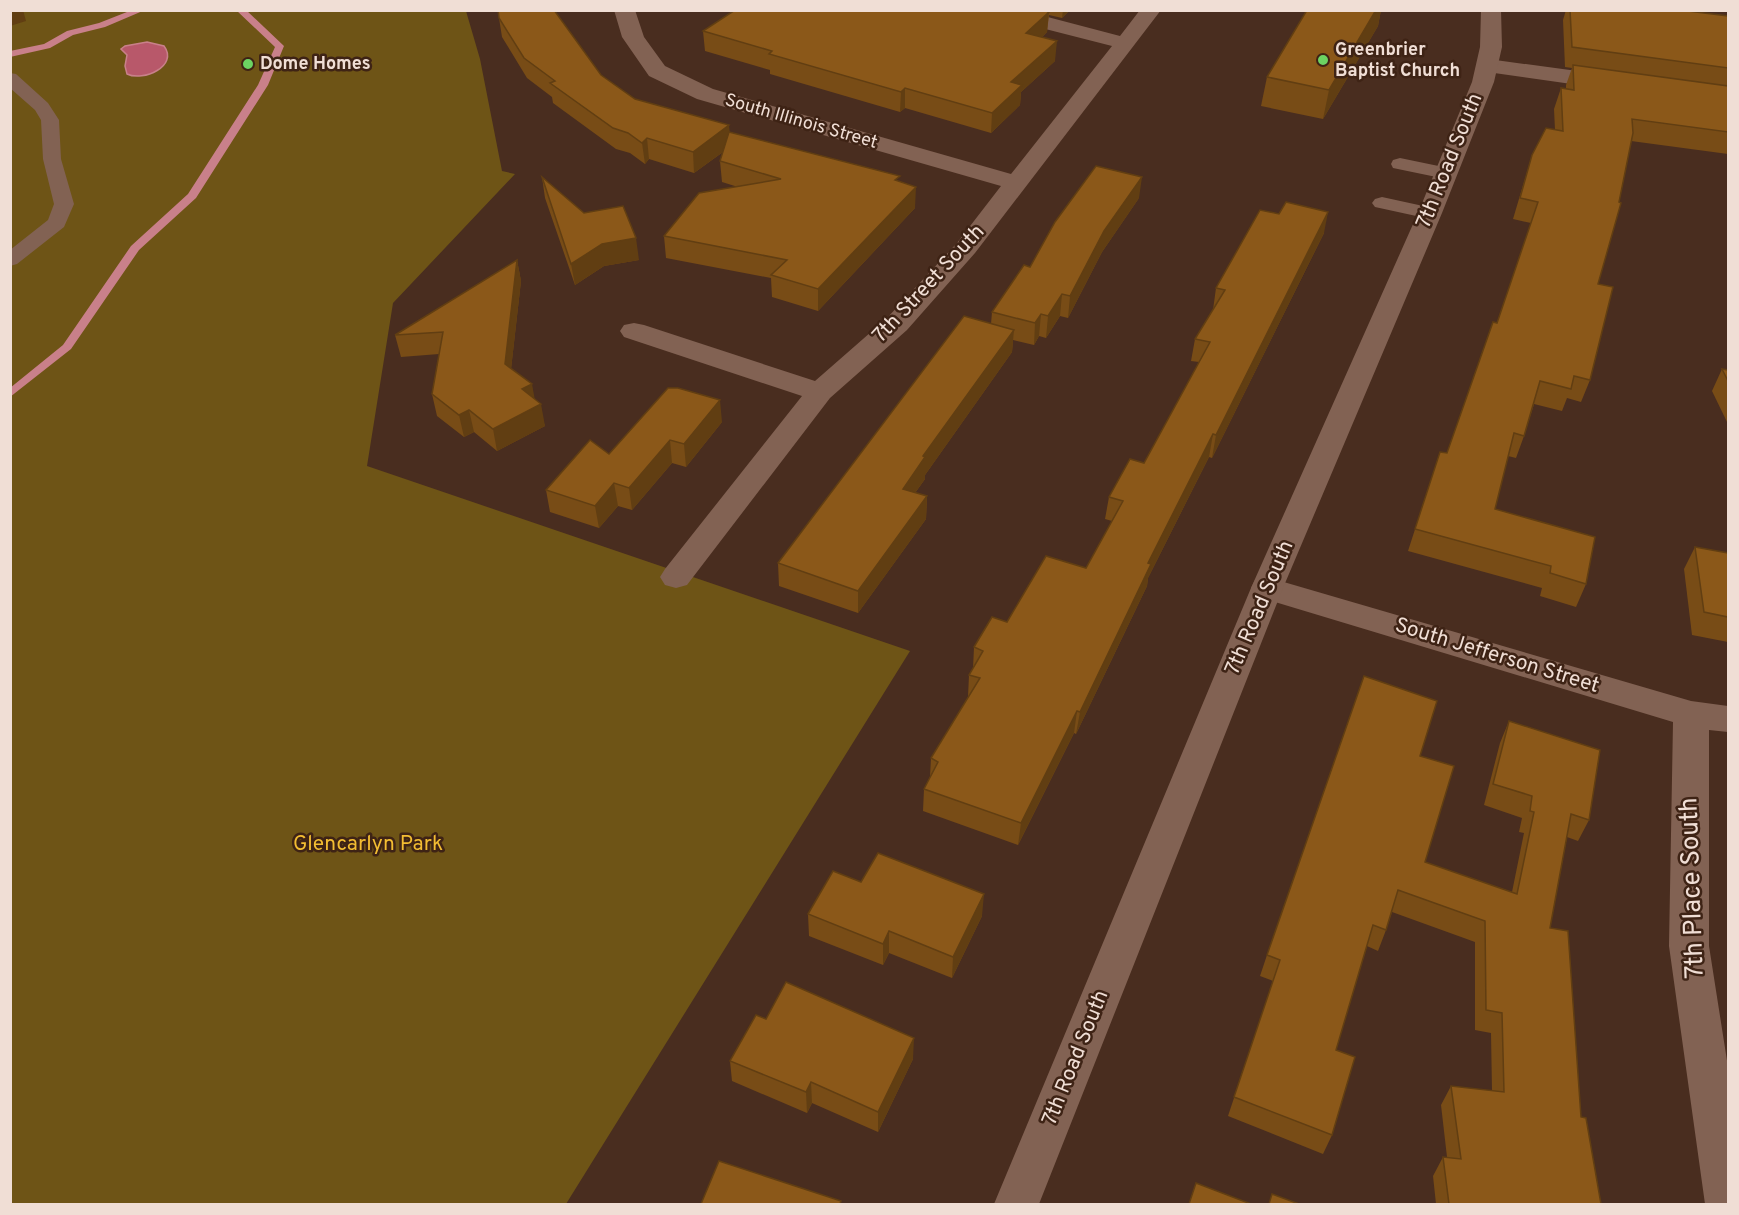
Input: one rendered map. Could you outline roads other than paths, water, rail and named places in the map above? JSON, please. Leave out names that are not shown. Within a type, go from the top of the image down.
[{"type":"street","name":"South Illinois Street","points":[[624,10],[633,38],[657,71],[705,94],[1016,183]]},
{"type":"street","points":[[994,10],[1124,43]]},
{"type":"street","name":"7th Street South","points":[[676,577],[820,392],[897,324],[966,248],[1151,10]]},
{"type":"street","name":"7th Road South","points":[[1016,1204],[1268,588],[1446,173],[1488,66],[1493,20],[1491,10]]},
{"type":"street","points":[[1488,66],[1636,86]]},
{"type":"street","points":[[634,331],[820,392]]},
{"type":"street","name":"South Jefferson Street","points":[[1268,588],[1710,716]]},
{"type":"street","name":"7th Place South","points":[[1710,716],[1689,946],[1728,1204]]},
{"type":"lane","points":[[10,78],[42,107],[50,120],[52,159],[62,178],[64,204],[57,223],[10,260]]},
{"type":"lane","points":[[1400,164],[1446,173]]},
{"type":"lane","points":[[1382,202],[1430,213]]},
{"type":"waterway","points":[[10,54],[47,46],[70,33],[102,25],[141,10]]},
{"type":"waterway","points":[[10,394],[67,347],[135,248],[192,196],[263,85],[280,46],[240,10]]},
{"type":"place","name":"Greenbrier Baptist Church","points":[[1323,60]]},
{"type":"place","name":"Dome Homes","points":[[248,64]]},
{"type":"park label","name":"Glencarlyn Park","points":[[368,844]]}]
